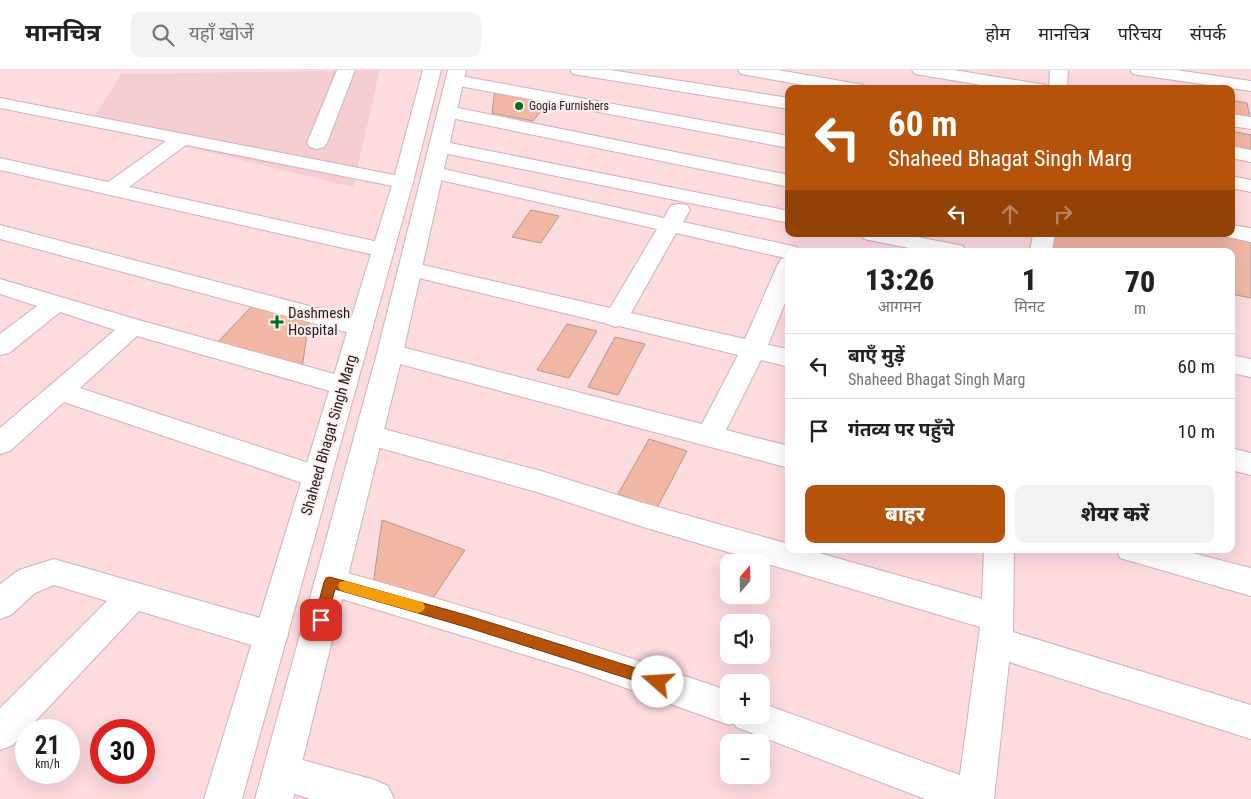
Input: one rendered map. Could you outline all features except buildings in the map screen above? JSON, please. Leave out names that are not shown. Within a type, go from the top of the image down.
[{"type":"street","points":[[317,143],[346,70]]},
{"type":"street","points":[[580,70],[785,103]]},
{"type":"street","points":[[747,70],[836,85]]},
{"type":"street","points":[[855,85],[858,70]]},
{"type":"street","points":[[921,70],[1015,85]]},
{"type":"street","points":[[1058,85],[1059,70]]},
{"type":"street","points":[[1139,70],[1251,86]]},
{"type":"street","points":[[375,799],[278,785],[390,353],[437,160],[448,112],[448,73],[785,141]]},
{"type":"street","name":"Shaheed Bhagat Singh Marg","points":[[223,799],[403,182],[448,73]]},
{"type":"street","points":[[0,103],[403,182]]},
{"type":"street","points":[[448,112],[785,180]]},
{"type":"street","points":[[1235,121],[1251,123]]},
{"type":"street","points":[[615,319],[724,130]]},
{"type":"street","points":[[112,189],[182,139]]},
{"type":"street","points":[[1235,153],[1251,156]]},
{"type":"street","points":[[437,160],[686,197],[785,216]]},
{"type":"street","points":[[437,160],[670,226],[785,251]]},
{"type":"street","points":[[0,164],[383,250]]},
{"type":"street","points":[[1235,183],[1251,186]]},
{"type":"street","points":[[1235,231],[1251,235]]},
{"type":"street","points":[[0,232],[361,328]]},
{"type":"street","points":[[887,237],[940,248]]},
{"type":"street","points":[[410,269],[615,319],[785,357]]},
{"type":"street","points":[[709,436],[753,351],[785,274]]},
{"type":"street","points":[[0,286],[133,327],[344,386]]},
{"type":"street","points":[[0,348],[54,304]]},
{"type":"street","points":[[0,444],[133,327]]},
{"type":"street","points":[[390,353],[785,456]]},
{"type":"street","points":[[1235,365],[1251,368]]},
{"type":"street","points":[[60,392],[317,477]]},
{"type":"street","points":[[369,435],[542,482],[997,630],[1251,722]]},
{"type":"street","points":[[1235,460],[1251,464]]},
{"type":"street","points":[[770,723],[975,799],[997,630],[999,553]]},
{"type":"street","points":[[1146,553],[1251,582]]},
{"type":"street","points":[[0,605],[24,583],[38,574],[54,572],[271,636]]},
{"type":"street","points":[[330,582],[622,669],[720,705]]},
{"type":"street","points":[[0,733],[134,595]]},
{"type":"shaded area","points":[[380,70],[353,187],[90,123],[121,74]]},
{"type":"slow traffic","points":[[345,586],[418,607]]},
{"type":"place","name":"Gogia Furnishers","points":[[519,106]]},
{"type":"place","name":"Dashmesh Hospital","points":[[277,322]]},
{"type":"route","points":[[321,620],[330,582],[466,621],[658,682]]}]
